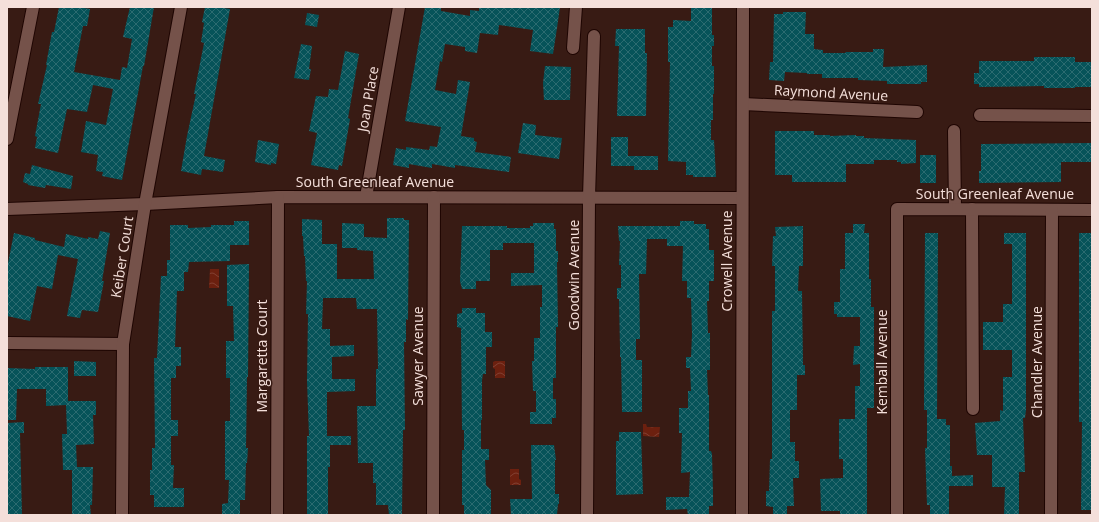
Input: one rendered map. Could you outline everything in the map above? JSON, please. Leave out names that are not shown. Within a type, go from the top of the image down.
[{"type":"street","points":[[7,138],[32,7]]},
{"type":"street","name":"Keiber Court","points":[[122,515],[123,344],[145,204],[181,7]]},
{"type":"street","name":"Joan Place","points":[[366,197],[399,7]]},
{"type":"street","points":[[573,48],[576,7]]},
{"type":"street","name":"Crowell Avenue","points":[[742,515],[743,7]]},
{"type":"street","name":"Goodwin Avenue","points":[[587,515],[589,197],[594,36]]},
{"type":"street","name":"Raymond Avenue","points":[[743,104],[917,112]]},
{"type":"street","points":[[980,115],[1092,116]]},
{"type":"street","points":[[954,131],[955,208]]},
{"type":"street","name":"South Greenleaf Avenue","points":[[7,209],[278,197],[742,198]]},
{"type":"street","name":"Margaretta Court","points":[[277,515],[278,197]]},
{"type":"street","name":"Sawyer Avenue","points":[[432,515],[434,197]]},
{"type":"street","name":"South Greenleaf Avenue","points":[[897,209],[955,208],[1092,210]]},
{"type":"street","name":"Kemball Avenue","points":[[897,209],[897,515]]},
{"type":"street","points":[[972,209],[973,409]]},
{"type":"street","name":"Chandler Avenue","points":[[1051,515],[1052,210]]},
{"type":"street","points":[[7,343],[123,344]]},
{"type":"water","points":[[210,269],[219,269],[219,288],[209,288]]},
{"type":"water","points":[[505,361],[505,378],[495,378],[493,362]]},
{"type":"water","points":[[643,424],[646,424],[647,427],[660,427],[659,437],[643,436]]},
{"type":"water","points":[[510,469],[519,469],[519,479],[521,480],[521,485],[510,485]]},
{"type":"building","points":[[59,7],[78,7],[90,9],[87,26],[83,26],[74,72],[120,80],[122,67],[127,68],[132,39],[123,37],[130,7],[154,7],[122,180],[102,176],[103,172],[96,171],[98,155],[81,152],[86,121],[106,125],[113,89],[93,85],[87,112],[67,109],[58,153],[35,148],[37,137],[35,136],[41,104],[38,104],[47,65],[52,32],[54,32]]},
{"type":"building","points":[[205,7],[230,9],[204,156],[225,160],[223,172],[202,169],[201,175],[181,171],[204,43],[201,42],[204,23],[202,22]]},
{"type":"building","points":[[425,7],[441,7],[441,11],[470,16],[470,10],[479,11],[479,7],[560,7],[553,54],[530,51],[533,30],[499,25],[498,35],[480,33],[477,53],[465,51],[465,47],[445,44],[442,62],[440,61],[435,90],[456,94],[458,80],[470,82],[461,136],[474,138],[474,141],[477,142],[475,152],[511,157],[509,172],[455,165],[455,168],[432,164],[432,168],[409,164],[409,168],[393,165],[396,148],[406,150],[406,147],[429,150],[430,146],[437,147],[441,127],[405,121]]},
{"type":"building","points":[[691,7],[712,7],[712,35],[714,35],[714,46],[712,46],[712,66],[714,66],[714,94],[713,120],[711,120],[711,140],[714,140],[716,177],[693,177],[693,175],[686,175],[686,162],[668,161],[670,62],[668,62],[668,27],[673,27],[673,20],[691,21]]},
{"type":"building","points":[[783,12],[806,12],[805,34],[814,34],[814,49],[823,50],[823,53],[846,53],[845,52],[873,52],[873,49],[884,49],[883,67],[927,65],[927,82],[921,82],[921,84],[887,84],[887,81],[858,80],[858,78],[822,78],[822,74],[785,72],[784,81],[769,80],[770,62],[773,62],[774,14],[783,14]]},
{"type":"building","points":[[307,13],[319,15],[317,27],[305,25]]},
{"type":"building","points":[[616,29],[645,29],[645,53],[647,53],[646,116],[617,116],[619,46],[615,46]]},
{"type":"building","points":[[301,44],[312,46],[309,80],[294,78]]},
{"type":"building","points":[[345,51],[359,54],[348,118],[350,119],[342,166],[339,165],[338,170],[311,165],[317,133],[309,131],[316,96],[328,97],[329,89],[338,90]]},
{"type":"building","points":[[1034,57],[1075,57],[1075,62],[1092,62],[1092,87],[979,87],[979,84],[974,84],[974,73],[979,73],[979,61],[1034,61]]},
{"type":"building","points":[[545,66],[571,67],[570,100],[544,100],[543,83]]},
{"type":"building","points":[[523,123],[536,125],[535,135],[562,138],[559,159],[518,153]]},
{"type":"building","points":[[775,131],[814,131],[814,135],[856,135],[864,136],[864,138],[916,140],[916,163],[901,164],[901,162],[897,162],[897,160],[874,160],[874,164],[846,164],[846,182],[792,182],[792,175],[775,175]]},
{"type":"building","points":[[611,137],[628,137],[628,156],[658,156],[658,170],[634,170],[634,166],[611,166]]},
{"type":"building","points":[[258,140],[279,144],[276,164],[271,163],[271,165],[255,162]]},
{"type":"building","points":[[1092,143],[1092,162],[1061,162],[1061,182],[979,183],[979,171],[981,171],[981,144]]},
{"type":"building","points":[[920,155],[936,155],[936,183],[920,183]]},
{"type":"building","points":[[32,165],[73,176],[71,189],[46,185],[45,188],[28,185],[23,182],[25,173],[30,174]]},
{"type":"building","points":[[387,218],[404,218],[404,220],[409,220],[408,320],[406,319],[406,342],[404,342],[405,430],[403,430],[402,515],[389,515],[388,505],[376,505],[376,483],[373,483],[373,463],[358,463],[357,406],[376,406],[376,369],[378,369],[377,309],[357,309],[356,298],[323,298],[322,329],[330,329],[330,346],[354,345],[354,356],[332,357],[332,379],[355,379],[355,391],[327,392],[327,436],[351,436],[351,445],[330,445],[330,467],[328,467],[328,515],[307,515],[307,436],[309,436],[307,381],[308,314],[306,314],[307,281],[302,236],[302,219],[322,220],[322,244],[337,244],[337,279],[374,279],[373,251],[357,250],[357,248],[342,248],[342,223],[364,224],[364,237],[387,238]]},
{"type":"building","points":[[234,221],[249,221],[249,245],[230,245],[230,261],[189,262],[188,272],[184,272],[184,291],[177,291],[175,347],[181,347],[181,366],[176,366],[176,378],[171,378],[171,420],[178,420],[178,436],[171,436],[171,465],[174,465],[173,488],[184,488],[184,507],[154,507],[154,495],[150,495],[150,470],[152,470],[152,448],[155,448],[154,358],[157,358],[161,276],[167,276],[167,260],[170,260],[170,225],[188,225],[188,228],[211,227],[211,225],[234,225]]},
{"type":"building","points":[[680,221],[694,221],[694,224],[706,224],[706,229],[709,229],[709,250],[714,250],[714,281],[709,281],[709,301],[707,301],[708,333],[710,333],[710,370],[707,370],[709,395],[709,451],[711,451],[712,454],[713,492],[713,506],[709,506],[709,515],[688,515],[687,509],[666,510],[666,497],[689,497],[690,472],[681,473],[682,433],[679,433],[679,408],[688,408],[688,391],[691,391],[690,368],[686,368],[686,357],[691,357],[692,334],[691,298],[687,298],[687,281],[682,281],[683,246],[667,246],[667,239],[647,239],[646,274],[639,274],[640,339],[636,339],[636,360],[642,360],[642,412],[622,412],[619,299],[617,299],[617,288],[621,288],[621,265],[619,265],[620,241],[618,226],[680,226]]},
{"type":"building","points":[[533,223],[554,223],[554,229],[556,229],[556,251],[558,251],[558,327],[556,327],[556,378],[553,378],[553,399],[556,399],[556,418],[552,418],[552,424],[530,424],[530,412],[536,412],[536,391],[533,391],[532,361],[534,361],[534,338],[540,338],[542,285],[511,286],[511,273],[534,273],[534,243],[503,243],[503,250],[490,250],[490,281],[476,281],[476,289],[462,289],[460,281],[462,226],[507,226],[507,228],[530,228],[530,226],[533,226]]},
{"type":"building","points":[[853,224],[865,224],[864,233],[869,233],[869,279],[871,279],[871,307],[874,307],[874,408],[867,408],[867,515],[840,515],[840,511],[821,511],[820,479],[843,478],[843,459],[839,459],[839,419],[855,419],[855,386],[860,386],[860,364],[853,365],[854,346],[860,346],[860,317],[837,317],[837,314],[834,314],[834,302],[840,302],[840,269],[845,269],[845,233],[853,233]]},
{"type":"building","points":[[803,226],[803,266],[799,266],[798,291],[802,291],[803,365],[805,365],[805,375],[797,375],[797,410],[790,410],[790,442],[795,442],[795,461],[799,461],[799,478],[793,478],[794,506],[787,506],[787,515],[773,515],[773,507],[766,506],[766,491],[769,491],[770,459],[772,459],[772,311],[775,311],[775,266],[772,266],[773,236],[776,236],[775,227]]},
{"type":"building","points":[[100,231],[110,233],[102,281],[104,281],[98,312],[82,310],[80,318],[67,316],[78,259],[58,255],[52,289],[37,286],[30,321],[7,316],[7,268],[14,233],[64,247],[66,234],[88,239],[88,237],[98,239]]},
{"type":"building","points":[[925,233],[938,233],[937,419],[946,419],[946,425],[950,425],[950,466],[952,466],[952,476],[973,475],[973,486],[949,486],[949,515],[930,515],[930,505],[927,505],[925,448],[927,448],[927,410],[924,410]]},
{"type":"building","points":[[1004,233],[1026,233],[1026,410],[1025,418],[1023,418],[1025,472],[1019,472],[1019,515],[1004,515],[1005,487],[992,487],[992,455],[977,455],[975,423],[1000,421],[1000,410],[1003,411],[1003,377],[1012,377],[1012,350],[983,350],[983,322],[1003,322],[1003,304],[1012,304],[1012,244],[1004,244]]},
{"type":"building","points":[[1079,233],[1092,233],[1092,510],[1081,510],[1082,422],[1079,422]]},
{"type":"building","points":[[249,264],[246,448],[248,448],[245,500],[240,500],[240,515],[222,515],[222,504],[228,503],[229,480],[225,480],[225,421],[230,421],[230,378],[226,378],[226,341],[234,341],[233,306],[227,306],[227,265]]},
{"type":"building","points":[[462,308],[476,308],[476,313],[485,313],[485,332],[492,332],[492,347],[486,347],[486,374],[483,374],[482,380],[481,420],[481,449],[489,449],[489,460],[485,460],[486,485],[491,490],[491,515],[464,515],[464,505],[462,505],[462,450],[464,450],[464,430],[462,430],[461,328],[457,327],[457,314],[462,313]]},
{"type":"building","points":[[74,361],[96,362],[96,376],[74,376]]},
{"type":"building","points":[[35,367],[68,367],[68,401],[96,401],[96,415],[93,415],[94,444],[76,445],[77,467],[93,467],[92,505],[90,505],[91,515],[72,515],[72,470],[63,470],[62,434],[67,434],[66,405],[46,406],[46,389],[17,389],[16,420],[7,420],[7,368],[35,369]]},
{"type":"building","points":[[24,422],[24,433],[20,433],[22,515],[7,515],[7,423]]},
{"type":"building","points":[[619,432],[641,432],[643,494],[616,495],[616,441],[619,441]]},
{"type":"building","points":[[531,445],[554,445],[556,460],[555,494],[559,494],[557,515],[511,515],[510,499],[532,499]]}]
